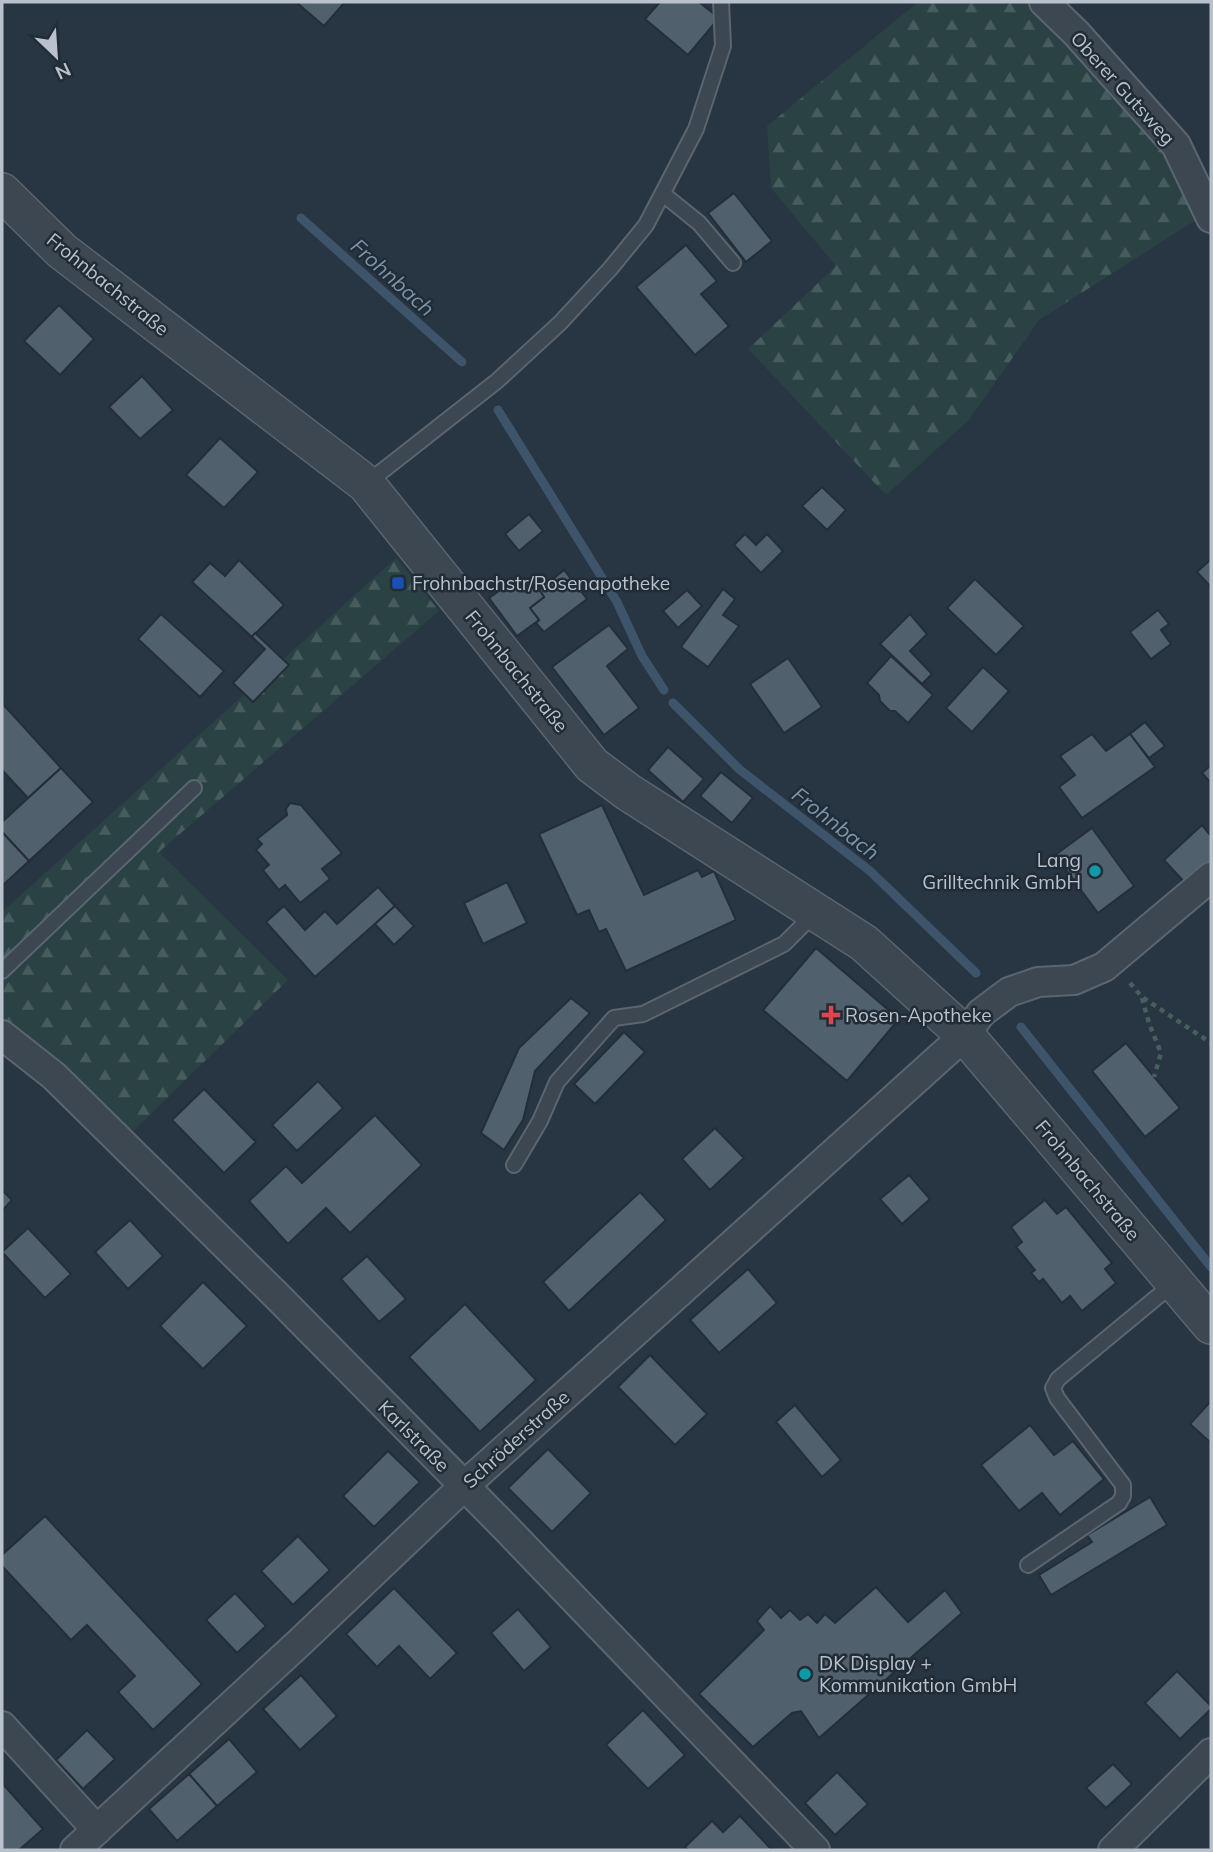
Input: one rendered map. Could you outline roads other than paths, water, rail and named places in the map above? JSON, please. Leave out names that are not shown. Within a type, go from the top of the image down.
[{"type":"street","name":"Oberer Gutsweg","points":[[1044,2],[1076,33],[1176,145],[1211,218]]},
{"type":"street","name":"Frohnbachstraße","points":[[2,192],[62,251],[366,484],[592,765],[628,792],[864,943],[965,1035],[1211,1325]]},
{"type":"street","points":[[965,1035],[981,1013],[1009,992],[1038,982],[1074,980],[1104,967],[1211,877]]},
{"type":"street","name":"Karlstraße","points":[[2,1035],[54,1076],[277,1296],[815,1850]]},
{"type":"street","name":"Schröderstraße","points":[[75,1850],[299,1643],[463,1486],[965,1035]]},
{"type":"street","points":[[2,1726],[97,1830]]},
{"type":"street","points":[[1113,1850],[1211,1753]]},
{"type":"lane","points":[[366,484],[497,381],[560,323],[646,225],[696,129],[723,46],[721,2]]},
{"type":"lane","points":[[663,194],[699,223],[733,263]]},
{"type":"lane","points":[[2,971],[194,788]]},
{"type":"lane","points":[[514,1165],[540,1121],[557,1082],[614,1018],[643,1014],[784,944],[816,912]]},
{"type":"lane","points":[[1027,1565],[1119,1503],[1123,1496],[1123,1485],[1057,1398],[1053,1388],[1058,1379],[1175,1282]]},
{"type":"waterway","name":"Frohnbach","points":[[301,218],[462,362]]},
{"type":"waterway","name":"Frohnbach","points":[[498,410],[617,602],[642,656],[664,690]]},
{"type":"waterway","name":"Frohnbach","points":[[673,703],[739,769],[870,871],[976,973]]},
{"type":"waterway","name":"Frohnbach","points":[[1021,1027],[1211,1267]]},
{"type":"place","name":"Frohnbachstr/Rosenapotheke","points":[[398,583]]},
{"type":"place","name":"Lang Grilltechnik GmbH","points":[[1095,871]]},
{"type":"place","name":"Rosen-Apotheke","points":[[831,1015]]},
{"type":"place","name":"DK Display + Kommunikation GmbH","points":[[805,1674]]}]
